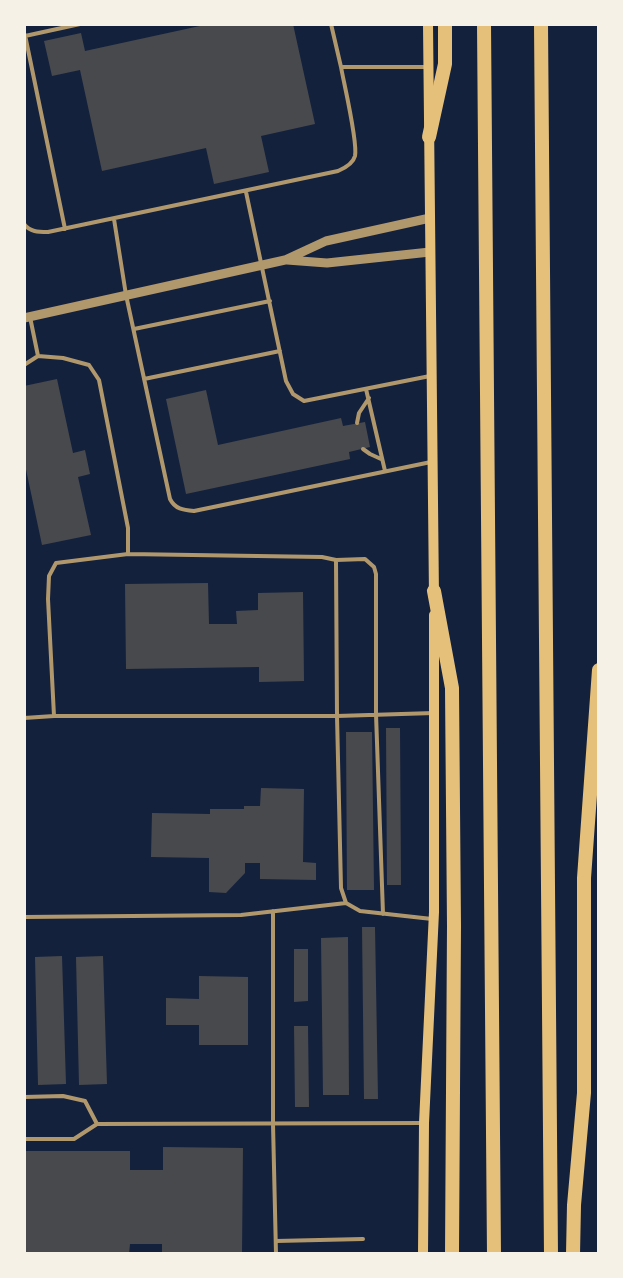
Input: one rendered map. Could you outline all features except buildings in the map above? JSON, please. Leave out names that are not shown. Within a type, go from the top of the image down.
[{"type":"highway","points":[[429,138],[445,64],[445,24]]},
{"type":"highway","points":[[484,24],[494,1254]]},
{"type":"highway","points":[[541,24],[551,1254]]},
{"type":"highway","points":[[434,591],[452,688],[454,926],[452,1254]]},
{"type":"highway","points":[[573,1254],[574,1205],[584,1093],[584,878],[599,670]]},
{"type":"main road","points":[[423,1254],[424,1124],[434,920],[435,713],[428,24]]},
{"type":"street","points":[[27,317],[285,260],[326,241],[430,218]]},
{"type":"street","points":[[285,260],[327,263],[430,252]]},
{"type":"lane","points":[[65,229],[25,36],[80,24]]},
{"type":"lane","points":[[24,224],[36,232],[65,229],[246,192],[338,171],[350,165],[355,156],[355,143],[331,24]]},
{"type":"lane","points":[[341,67],[429,67]]},
{"type":"lane","points":[[246,192],[286,381],[293,394],[304,401],[431,375]]},
{"type":"lane","points":[[114,219],[126,295],[170,499],[173,504],[182,510],[194,511],[432,462]]},
{"type":"lane","points":[[134,329],[270,301]]},
{"type":"lane","points":[[27,317],[38,356]]},
{"type":"lane","points":[[144,379],[280,351]]},
{"type":"lane","points":[[24,365],[38,356],[63,358],[89,365],[99,380],[128,528],[128,554]]},
{"type":"lane","points":[[366,389],[385,471]]},
{"type":"lane","points":[[357,423],[359,413],[369,399]]},
{"type":"lane","points":[[363,449],[382,459]]},
{"type":"lane","points":[[54,716],[49,576],[56,563],[128,554],[322,557],[336,560],[365,560],[374,567],[376,574],[376,714],[382,914]]},
{"type":"lane","points":[[336,560],[341,888],[346,903]]},
{"type":"lane","points":[[24,718],[54,716],[338,716],[435,713]]},
{"type":"lane","points":[[24,917],[241,915],[346,903],[360,911],[434,920]]},
{"type":"lane","points":[[273,911],[273,1124],[276,1254]]},
{"type":"lane","points":[[24,1097],[63,1096],[85,1101],[97,1124]]},
{"type":"lane","points":[[24,1139],[74,1139],[97,1124],[424,1124]]},
{"type":"lane","points":[[276,1241],[363,1239]]}]
